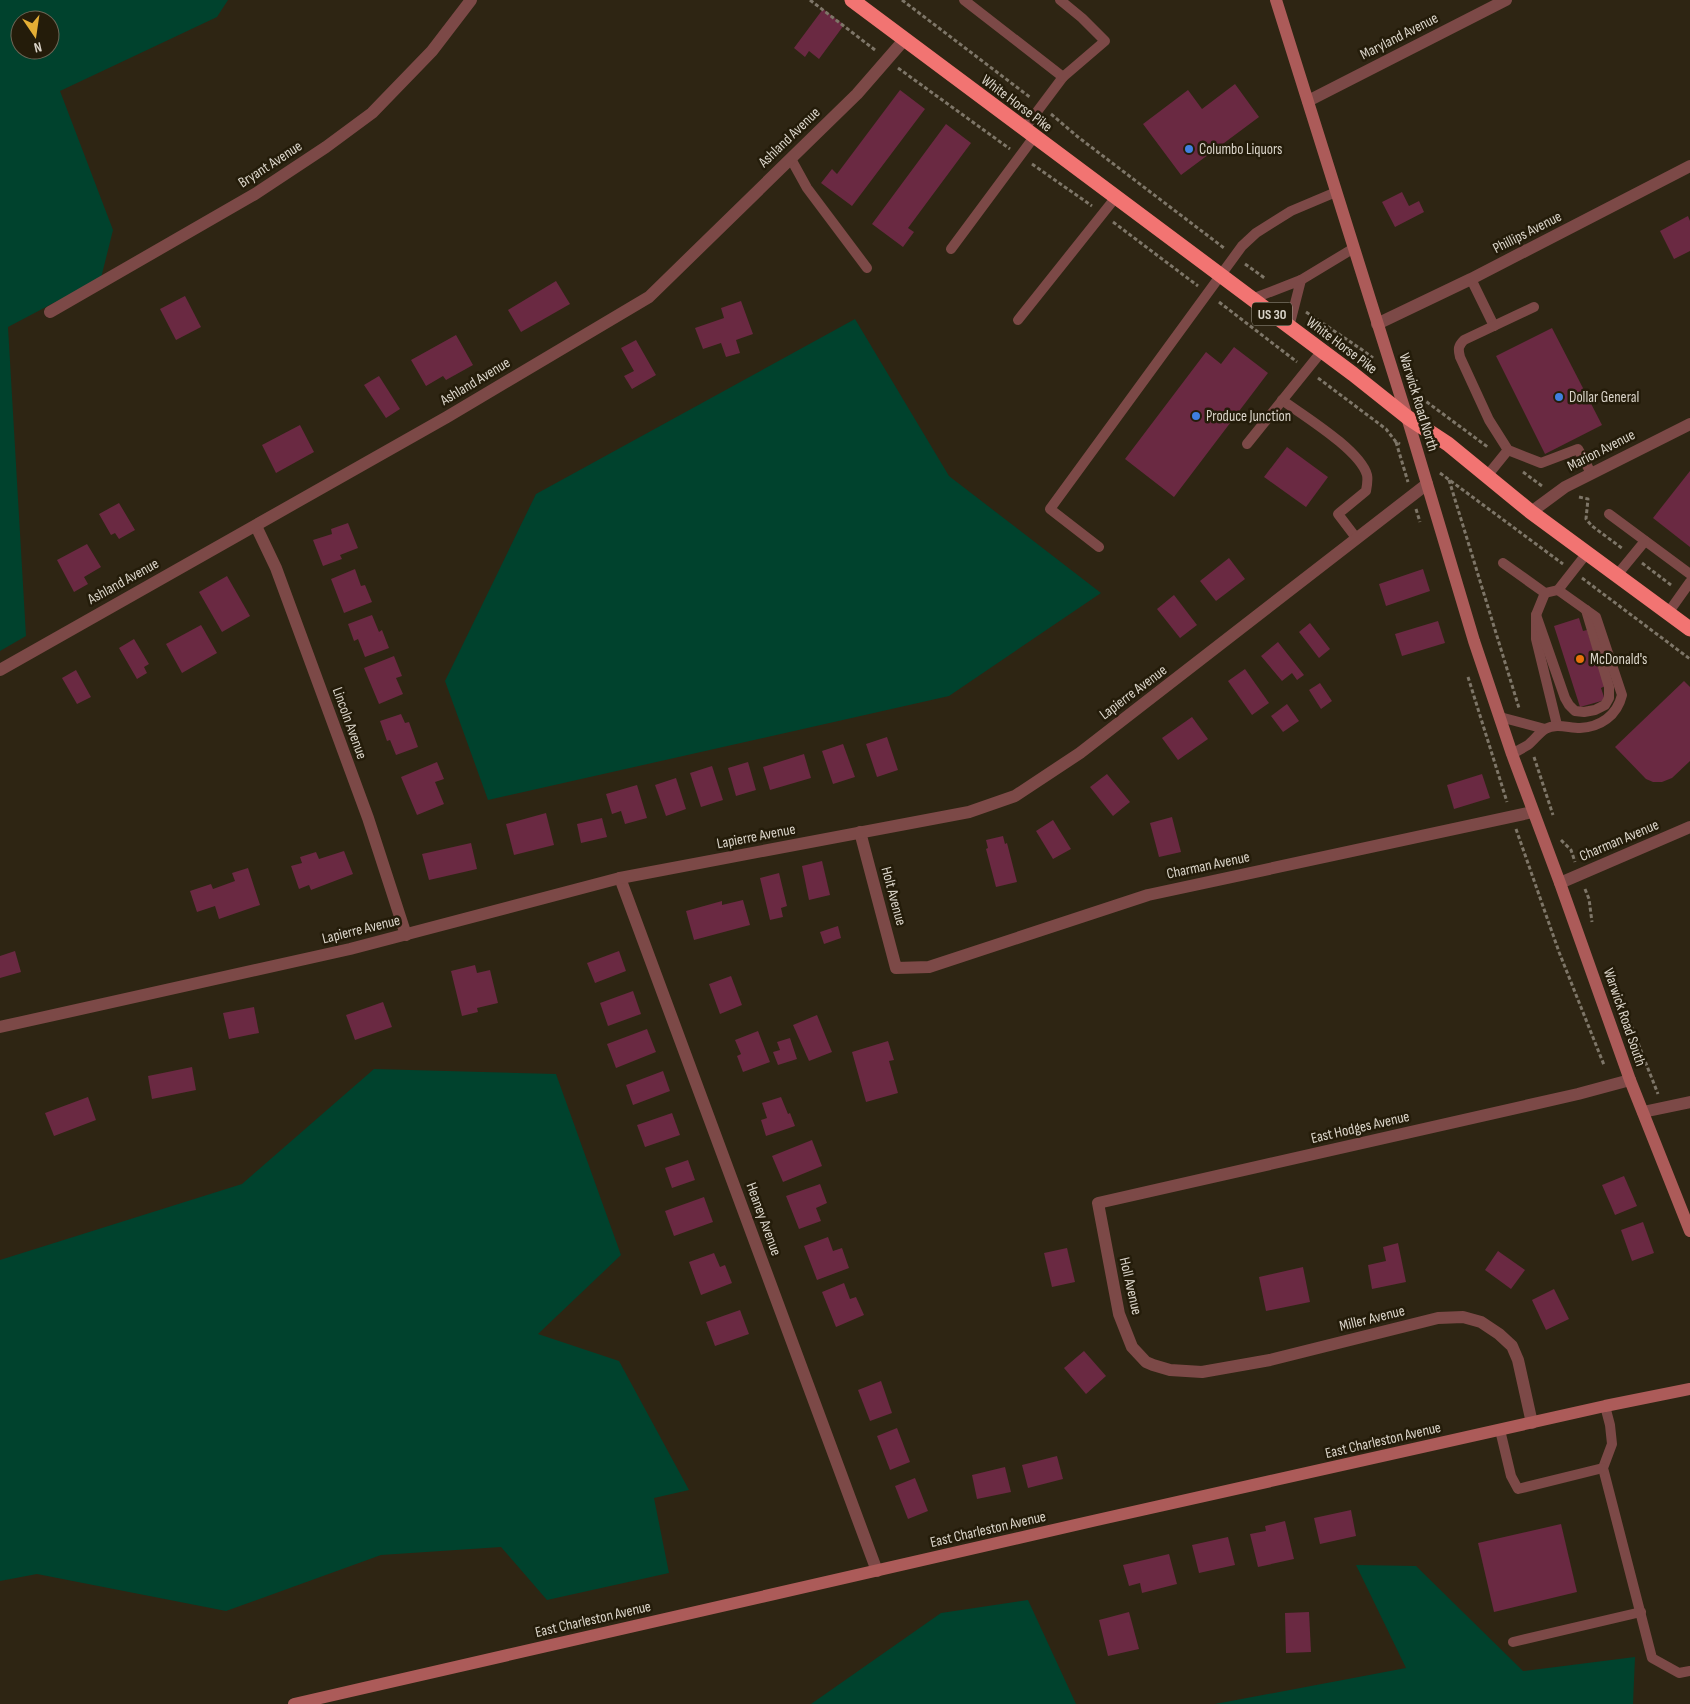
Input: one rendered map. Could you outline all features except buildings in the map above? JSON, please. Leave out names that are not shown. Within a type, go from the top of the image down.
[{"type":"highway","name":"White Horse Pike","points":[[856,2],[904,40],[1322,351],[1407,417],[1448,444],[1531,512],[1690,629]]},
{"type":"street","name":"Bryant Avenue","points":[[50,312],[255,194],[372,114],[432,51],[471,0]]},
{"type":"street","name":"Warwick Road North","points":[[1276,0],[1407,417],[1474,641],[1533,812]]},
{"type":"street","name":"Maryland Avenue","points":[[1308,101],[1506,0]]},
{"type":"street","name":"Ashland Avenue","points":[[0,670],[447,417],[649,297],[857,94],[904,40]]},
{"type":"street","name":"Phillips Avenue","points":[[1378,324],[1471,279],[1690,166]]},
{"type":"street","name":"Marion Avenue","points":[[1531,512],[1565,487],[1690,424]]},
{"type":"street","name":"Lapierre Avenue","points":[[0,1027],[350,949],[620,878],[968,812],[1015,796],[1080,753],[1427,484]]},
{"type":"street","name":"Lincoln Avenue","points":[[256,526],[276,568],[368,818],[406,935]]},
{"type":"street","name":"Warwick Road South","points":[[1533,812],[1630,1080],[1690,1231]]},
{"type":"street","name":"Charman Avenue","points":[[896,968],[929,967],[1148,895],[1533,812]]},
{"type":"street","name":"Charman Avenue","points":[[1560,883],[1690,827]]},
{"type":"street","name":"Holt Avenue","points":[[860,832],[896,968]]},
{"type":"street","name":"Heaney Avenue","points":[[620,878],[877,1571]]},
{"type":"street","name":"East Hodges Avenue","points":[[1098,1203],[1569,1096],[1630,1080]]},
{"type":"street","points":[[1643,1112],[1690,1102]]},
{"type":"street","name":"Holl Avenue","points":[[1098,1203],[1119,1314],[1132,1347],[1146,1362],[1153,1365]]},
{"type":"street","name":"Miller Avenue","points":[[1153,1365],[1170,1370],[1202,1372],[1270,1360],[1438,1318],[1462,1317],[1481,1322],[1499,1334],[1512,1346],[1518,1360],[1532,1423]]},
{"type":"street","name":"East Charleston Avenue","points":[[294,1704],[1605,1406],[1690,1389]]},
{"type":"lane","points":[[964,0],[1063,77]]},
{"type":"lane","points":[[951,249],[1020,156],[1029,133],[1063,77],[1105,41],[1082,18],[1060,0]]},
{"type":"lane","points":[[791,158],[807,188],[868,268]]},
{"type":"lane","points":[[1099,547],[1050,510],[1242,246],[1256,233],[1291,211],[1336,192]]},
{"type":"lane","points":[[1018,320],[1116,198]]},
{"type":"lane","points":[[1252,299],[1301,280],[1354,248]]},
{"type":"lane","points":[[1471,279],[1494,326]]},
{"type":"lane","points":[[1289,327],[1301,280]]},
{"type":"lane","points":[[1534,307],[1464,340],[1458,349],[1460,357],[1489,420],[1508,450],[1541,463],[1578,449],[1592,474]]},
{"type":"lane","points":[[1247,444],[1322,351]]},
{"type":"lane","points":[[1282,400],[1341,444],[1361,462],[1367,476],[1366,491],[1338,514],[1357,539]]},
{"type":"lane","points":[[1487,476],[1508,450]]},
{"type":"lane","points":[[1609,514],[1690,574]]},
{"type":"lane","points":[[1617,575],[1645,541]]},
{"type":"lane","points":[[1502,563],[1545,593],[1558,590],[1587,553]]},
{"type":"lane","points":[[1668,613],[1690,582]]},
{"type":"lane","points":[[1512,754],[1530,744],[1545,729],[1557,725],[1579,728],[1595,725],[1607,719],[1620,703],[1622,695],[1596,617],[1558,590]]},
{"type":"lane","points":[[1545,593],[1536,616],[1536,639],[1557,725]]},
{"type":"lane","points":[[1536,616],[1565,698],[1575,710],[1584,712],[1595,710],[1605,705],[1609,698],[1609,687],[1586,610]]},
{"type":"lane","points":[[1500,717],[1545,729]]},
{"type":"lane","points":[[1605,1406],[1612,1444],[1603,1468],[1652,1658],[1679,1673],[1690,1671]]},
{"type":"lane","points":[[1500,1430],[1511,1476],[1518,1489],[1603,1468]]},
{"type":"lane","points":[[1513,1642],[1641,1612]]},
{"type":"path","points":[[810,0],[886,60],[1102,214],[1386,429],[1396,442],[1419,457],[1690,659]]},
{"type":"path","points":[[1448,480],[1524,723]]},
{"type":"path","points":[[1530,744],[1556,823]]},
{"type":"path","points":[[1558,831],[1561,840],[1571,850],[1589,899],[1594,930]]},
{"type":"path","points":[[1608,969],[1658,1094]]},
{"type":"green space","points":[[0,0],[228,0],[217,17],[60,91],[113,230],[101,278],[8,327],[26,636],[0,651]]},
{"type":"green space","points":[[855,319],[949,476],[1101,593],[949,696],[488,800],[445,681],[536,494]]},
{"type":"green space","points":[[374,1069],[556,1074],[621,1255],[538,1334],[619,1361],[689,1490],[654,1498],[669,1573],[547,1600],[501,1547],[381,1555],[226,1611],[37,1574],[0,1581],[0,1260],[242,1184]]},
{"type":"green space","points":[[1356,1565],[1416,1566],[1523,1671],[1635,1657],[1633,1704],[1215,1704],[1406,1668]]},
{"type":"green space","points":[[1028,1600],[1076,1704],[811,1704],[941,1613]]},
{"type":"place","name":"Columbo Liquors","points":[[1189,149]]},
{"type":"place","name":"Dollar General","points":[[1559,397]]},
{"type":"place","name":"Produce Junction","points":[[1196,416]]},
{"type":"place","name":"McDonald's","points":[[1580,659]]}]
